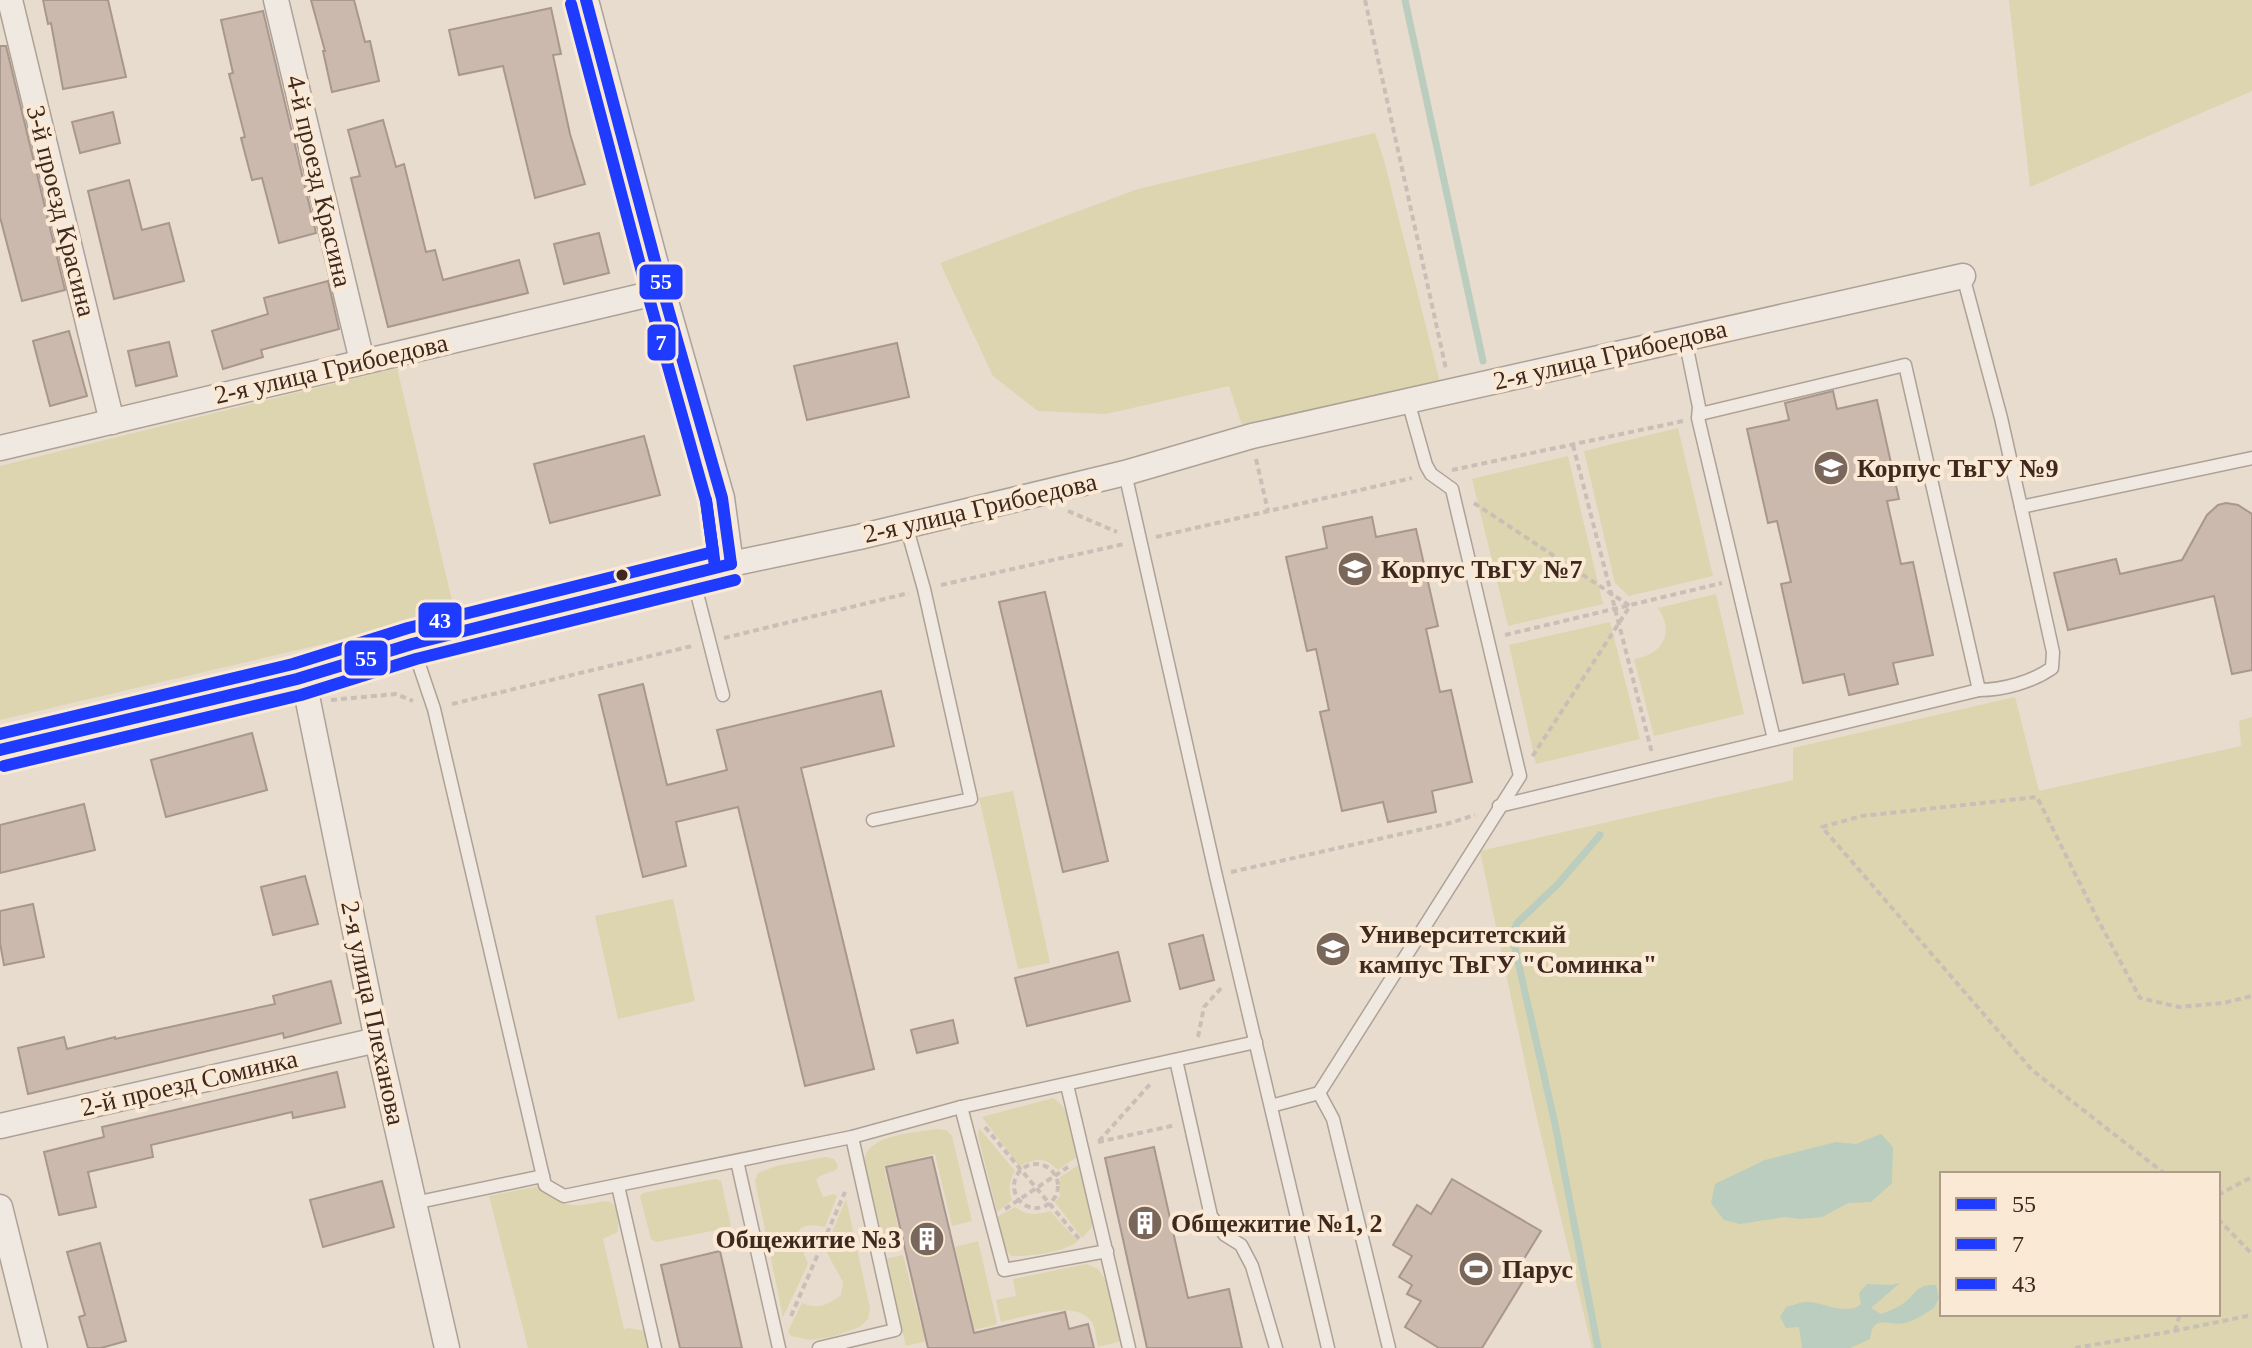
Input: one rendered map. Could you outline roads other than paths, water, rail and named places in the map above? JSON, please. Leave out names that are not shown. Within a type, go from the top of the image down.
[{"type":"street","name":"3-й проезд Красина","points":[[10,0],[112,422]]},
{"type":"street","name":"4-й проезд Красина","points":[[276,0],[362,361]]},
{"type":"street","points":[[586,0],[722,498],[731,564]]},
{"type":"street","name":"2-я улица Грибоедова","points":[[0,750],[297,679],[412,644],[731,564],[1125,473],[1252,436],[1963,276]]},
{"type":"street","name":"2-я улица Грибоедова","points":[[0,448],[663,291]]},
{"type":"street","name":"2-я улица Плеханова","points":[[297,679],[308,701],[377,1040],[447,1348]]},
{"type":"street","name":"2-й проезд Соминка","points":[[0,1126],[377,1040]]},
{"type":"street","points":[[0,1207],[35,1348]]},
{"type":"lane","points":[[1499,806],[1979,690],[2012,685],[2040,676],[2052,668],[2053,652],[2001,418],[1963,276]]},
{"type":"lane","points":[[1685,339],[1699,416],[1774,739]]},
{"type":"lane","points":[[1699,416],[1905,365],[1979,690]]},
{"type":"lane","points":[[1271,1106],[1319,1093],[1520,776],[1452,489],[1431,474],[1426,465],[1408,401]]},
{"type":"lane","points":[[2021,507],[2252,458]]},
{"type":"lane","points":[[1125,473],[1216,876],[1328,1348]]},
{"type":"lane","points":[[873,820],[971,799],[924,589],[906,525]]},
{"type":"lane","points":[[692,574],[723,695]]},
{"type":"lane","points":[[412,644],[434,709],[545,1185],[564,1196],[852,1137],[961,1107],[1256,1042]]},
{"type":"lane","points":[[1176,1060],[1211,1216],[1225,1235],[1241,1245],[1252,1266],[1276,1348]]},
{"type":"lane","points":[[1067,1085],[1129,1348]]},
{"type":"lane","points":[[1319,1093],[1333,1119],[1389,1348]]},
{"type":"lane","points":[[961,1107],[1004,1270],[1107,1248]]},
{"type":"lane","points":[[819,1348],[895,1330],[852,1137]]},
{"type":"lane","points":[[737,1161],[779,1348]]},
{"type":"lane","points":[[414,1203],[543,1176]]},
{"type":"lane","points":[[618,1186],[655,1348]]},
{"type":"waterway","points":[[1405,0],[1483,361]]},
{"type":"waterway","points":[[1598,1348],[1555,1124],[1512,935],[1517,923],[1558,884],[1600,835]]},
{"type":"place","name":"Корпус ТвГУ №9","points":[[1831,468]]},
{"type":"place","name":"Корпус ТвГУ №7","points":[[1355,569]]},
{"type":"place","name":"Университетский кампус ТвГУ \"Соминка\"","points":[[1333,949]]},
{"type":"place","name":"Общежитие №1, 2","points":[[1145,1223]]},
{"type":"place","name":"Общежитие №3","points":[[927,1239]]},
{"type":"place","name":"Парус","points":[[1476,1269]]}]
